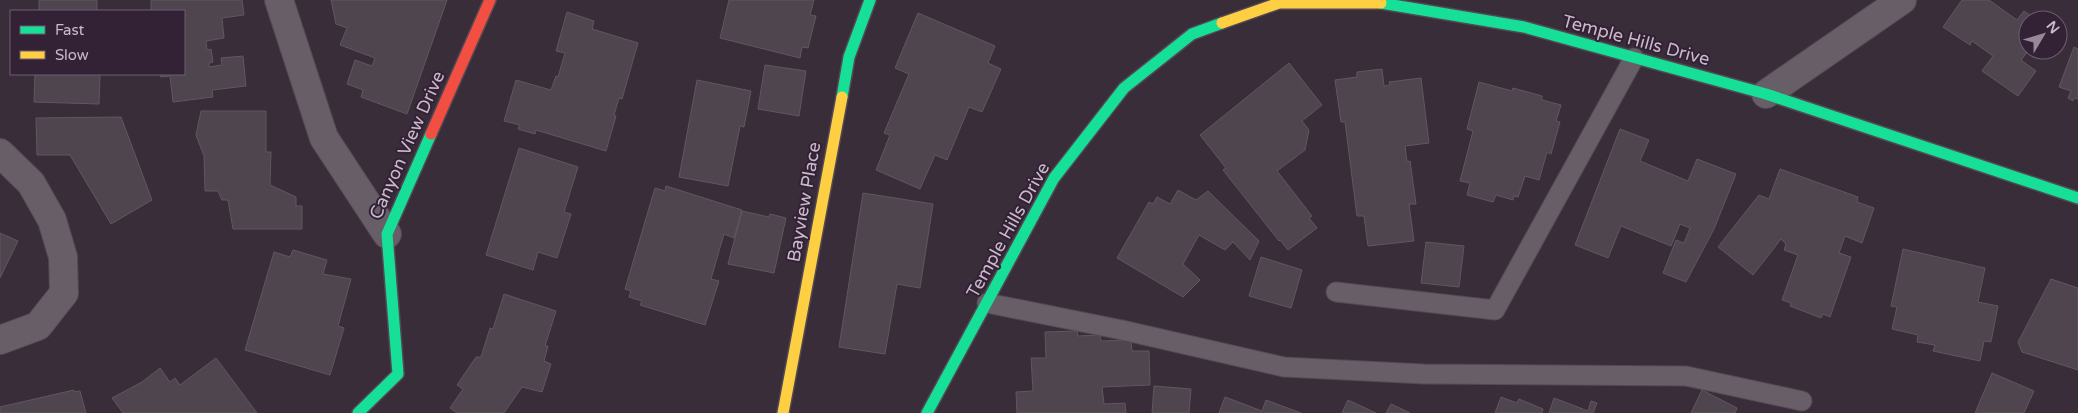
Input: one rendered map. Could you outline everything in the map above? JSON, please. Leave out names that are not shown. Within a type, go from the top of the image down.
[{"type":"street","points":[[279,0],[324,138],[387,234]]},
{"type":"street","name":"Canyon View Drive","points":[[358,413],[398,374],[387,234],[490,0]]},
{"type":"street","name":"Bayview Place","points":[[783,413],[849,56],[870,0]]},
{"type":"street","points":[[1766,94],[1902,0]]},
{"type":"street","name":"Temple Hills Drive","points":[[927,413],[1054,178],[1124,88],[1192,34],[1279,3],[1382,3],[1524,28],[1766,94],[2078,198]]},
{"type":"street","points":[[0,153],[31,183],[52,220],[63,257],[64,293],[38,326],[0,340]]},
{"type":"lane","points":[[1336,292],[1495,310],[1634,58]]},
{"type":"lane","points":[[987,303],[1122,330],[1284,367],[1424,374],[1686,376],[1802,400]]},
{"type":"building","points":[[39,0],[97,0],[97,10],[39,10]]},
{"type":"building","points":[[151,0],[242,0],[244,15],[222,18],[224,38],[206,41],[207,50],[211,49],[213,62],[209,63],[209,67],[222,65],[221,58],[243,56],[246,86],[212,90],[213,97],[173,102],[170,76],[161,77],[160,75],[185,75],[185,10],[151,10]]},
{"type":"building","points":[[331,0],[447,0],[407,114],[361,97],[363,90],[347,84],[355,60],[372,66],[375,58],[340,45],[347,28],[336,24]]},
{"type":"building","points":[[729,0],[814,0],[810,15],[816,16],[808,48],[802,47],[800,58],[720,38]]},
{"type":"building","points":[[1962,0],[1989,0],[2017,20],[2018,19],[2018,60],[2021,60],[2036,71],[2018,96],[1982,71],[1993,56],[1972,41],[1970,45],[1943,27]]},
{"type":"building","points":[[567,12],[594,21],[592,29],[638,43],[622,99],[619,98],[606,151],[536,130],[535,134],[518,129],[520,125],[504,121],[516,80],[551,90],[556,76],[558,77],[565,53],[556,51]]},
{"type":"building","points":[[918,13],[995,46],[988,63],[1001,69],[982,112],[969,107],[947,160],[935,155],[920,189],[876,170],[890,135],[884,133],[909,74],[895,68]]},
{"type":"building","points":[[2074,47],[2078,49],[2078,99],[2074,98],[2073,101],[2068,98],[2071,91],[2059,87]]},
{"type":"building","points":[[1289,63],[1322,105],[1302,121],[1309,130],[1305,150],[1277,171],[1312,216],[1309,218],[1317,228],[1288,250],[1223,170],[1226,168],[1200,135]]},
{"type":"building","points":[[765,65],[806,71],[799,116],[758,109]]},
{"type":"building","points":[[1382,69],[1384,86],[1390,85],[1389,82],[1421,78],[1429,143],[1405,146],[1407,162],[1410,161],[1416,204],[1409,204],[1414,241],[1368,246],[1364,216],[1357,216],[1345,122],[1341,122],[1335,80],[1357,77],[1357,72]]},
{"type":"building","points":[[35,75],[100,75],[99,104],[34,102]]},
{"type":"building","points":[[697,80],[751,91],[744,127],[740,126],[728,186],[679,177]]},
{"type":"building","points":[[1479,82],[1512,91],[1513,88],[1542,96],[1542,100],[1561,105],[1556,121],[1560,122],[1551,154],[1547,152],[1539,180],[1525,176],[1518,197],[1514,196],[1513,200],[1496,195],[1493,202],[1467,195],[1470,183],[1460,181],[1473,131],[1467,129]]},
{"type":"building","points":[[201,111],[266,111],[266,152],[271,152],[270,185],[296,197],[296,206],[302,206],[302,229],[233,229],[228,200],[222,200],[218,191],[205,191],[204,156],[196,135]]},
{"type":"building","points":[[121,117],[152,200],[111,224],[70,155],[37,155],[36,118]]},
{"type":"building","points":[[1620,129],[1649,140],[1640,161],[1688,181],[1697,159],[1736,174],[1714,229],[1686,282],[1663,273],[1676,240],[1684,243],[1690,228],[1680,224],[1671,246],[1621,226],[1608,258],[1575,245]]},
{"type":"building","points":[[519,148],[578,167],[564,212],[571,214],[557,258],[538,252],[533,270],[486,255]]},
{"type":"building","points":[[1780,169],[1858,197],[1857,202],[1874,208],[1862,243],[1845,236],[1839,253],[1851,257],[1830,317],[1823,314],[1821,318],[1790,306],[1791,303],[1782,300],[1798,255],[1784,250],[1786,244],[1781,239],[1753,275],[1718,247],[1759,195],[1769,199]]},
{"type":"building","points":[[666,186],[742,210],[734,238],[724,234],[711,279],[719,281],[705,325],[640,305],[642,301],[629,297],[631,291],[625,289],[655,188],[665,191]]},
{"type":"building","points":[[1178,190],[1196,200],[1208,191],[1259,241],[1250,260],[1233,242],[1225,250],[1199,235],[1183,264],[1200,280],[1183,297],[1117,258],[1149,202],[1153,204],[1157,197],[1170,204]]},
{"type":"building","points":[[863,193],[933,204],[920,288],[897,284],[885,354],[839,347]]},
{"type":"building","points":[[742,211],[769,217],[770,214],[786,218],[774,273],[728,264]]},
{"type":"building","points":[[0,233],[18,241],[0,278]]},
{"type":"building","points":[[1426,242],[1464,246],[1459,287],[1421,283]]},
{"type":"building","points":[[1903,249],[1985,268],[1978,302],[1998,306],[1991,342],[1984,341],[1980,361],[1933,351],[1935,345],[1917,342],[1918,335],[1892,329],[1897,307],[1891,306]]},
{"type":"building","points":[[293,250],[327,260],[323,274],[351,279],[338,326],[344,328],[330,375],[245,350],[274,252],[290,257]]},
{"type":"building","points":[[1261,257],[1302,270],[1291,308],[1249,296]]},
{"type":"building","points":[[2051,279],[2078,288],[2078,370],[2022,352],[2018,342]]},
{"type":"building","points":[[504,294],[556,311],[545,346],[548,346],[544,361],[551,364],[542,392],[522,387],[504,413],[457,413],[450,408],[463,389],[457,385],[476,357],[481,357],[490,328],[493,329]]},
{"type":"building","points":[[1077,331],[1078,336],[1100,335],[1101,341],[1131,340],[1132,351],[1149,351],[1150,385],[1102,387],[1104,404],[1125,403],[1126,413],[1017,413],[1016,392],[1033,391],[1031,358],[1046,358],[1045,332]]},
{"type":"building","points":[[216,358],[257,413],[123,413],[112,398],[142,382],[160,368],[170,382],[175,378],[180,385]]},
{"type":"building","points":[[1992,373],[2034,391],[2024,413],[1975,413]]},
{"type":"building","points":[[1154,386],[1191,389],[1189,413],[1152,413]]},
{"type":"building","points":[[74,390],[74,392],[80,391],[86,413],[0,413],[0,407]]},
{"type":"building","points":[[1702,390],[1737,408],[1735,413],[1691,413]]},
{"type":"building","points":[[1225,397],[1262,411],[1266,400],[1301,413],[1219,413]]},
{"type":"building","points":[[1501,397],[1517,403],[1519,399],[1543,409],[1542,413],[1495,413]]},
{"type":"building","points":[[1554,398],[1588,411],[1591,401],[1597,403],[1593,413],[1549,413]]},
{"type":"building","points":[[1348,400],[1376,413],[1342,413]]},
{"type":"building","points":[[1391,404],[1410,413],[1386,413]]},
{"type":"traffic: fast","points":[[842,97],[849,57],[870,0]]},
{"type":"traffic: fast","points":[[1381,3],[1524,27],[1766,94],[2078,198]]},
{"type":"traffic: fast","points":[[927,413],[1054,178],[1124,88],[1192,34],[1222,23]]},
{"type":"traffic: fast","points":[[358,413],[398,374],[387,234],[431,134]]},
{"type":"traffic: slow","points":[[1222,23],[1279,3],[1381,3]]},
{"type":"traffic: slow","points":[[783,413],[842,97]]},
{"type":"traffic: jam","points":[[431,134],[490,0]]}]
